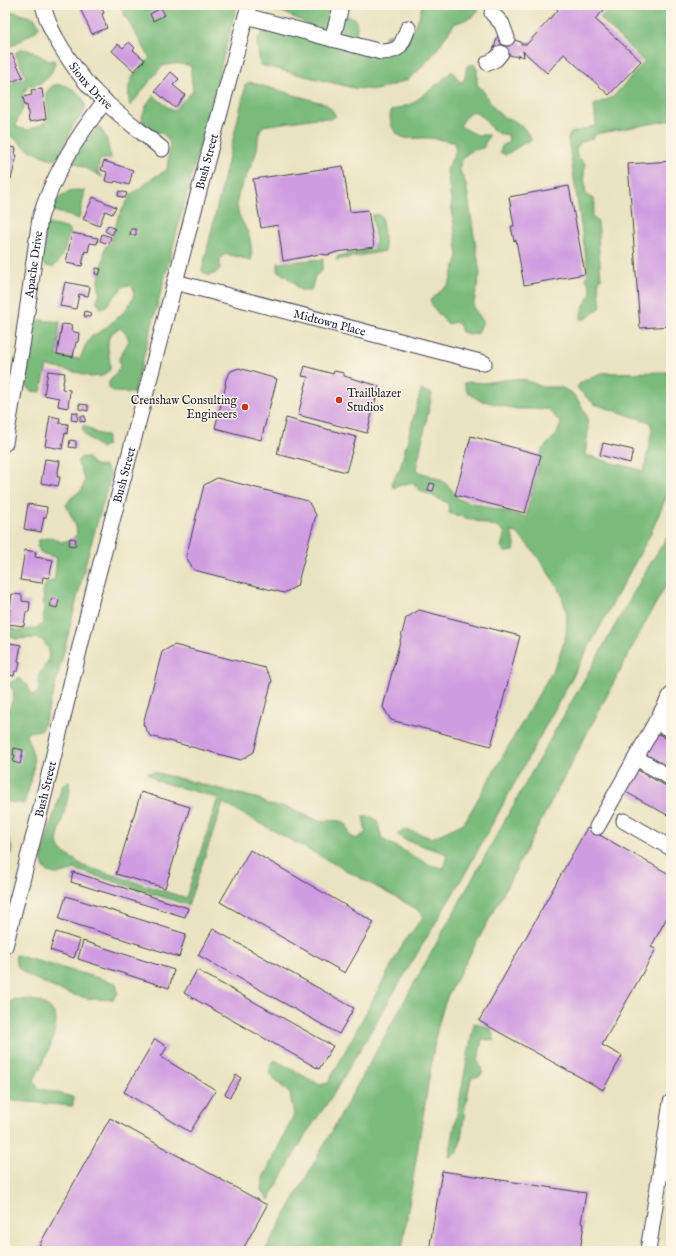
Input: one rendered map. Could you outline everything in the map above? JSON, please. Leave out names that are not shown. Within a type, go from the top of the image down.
[{"type":"street","name":"Sioux Drive","points":[[43,5],[48,25],[70,62],[84,80],[105,101],[162,149]]},
{"type":"street","points":[[248,10],[332,39],[380,52],[392,52],[401,46],[408,28]]},
{"type":"street","name":"Bush Street","points":[[5,946],[40,812],[95,587],[248,10]]},
{"type":"street","points":[[332,39],[340,11]]},
{"type":"street","points":[[492,13],[502,24],[508,38]]},
{"type":"street","points":[[488,63],[501,53]]},
{"type":"street","name":"Apache Drive","points":[[5,443],[23,340],[40,218],[45,200],[79,135],[105,101]]},
{"type":"street","name":"Midtown Place","points":[[175,282],[484,362]]},
{"type":"street","points":[[597,827],[671,695]]},
{"type":"street","points":[[656,722],[671,730]]},
{"type":"street","points":[[636,758],[671,778]]},
{"type":"street","points":[[624,821],[671,848]]},
{"type":"street","points":[[648,1251],[671,1102]]},
{"type":"green space","points":[[121,5],[237,5],[134,393],[115,392],[109,388],[109,382],[120,368],[119,358],[129,341],[127,335],[120,328],[110,336],[108,340],[110,370],[102,376],[90,377],[80,373],[47,366],[41,392],[31,391],[25,383],[35,324],[40,320],[60,322],[57,356],[80,359],[85,346],[92,336],[103,330],[125,311],[133,298],[134,289],[130,285],[124,286],[105,307],[101,308],[96,302],[100,293],[98,284],[105,247],[111,243],[118,217],[131,195],[149,180],[167,170],[170,143],[164,134],[152,131],[145,127],[142,117],[147,104],[154,96],[173,111],[193,91],[191,66],[183,64],[170,64],[162,66],[130,106],[129,90],[132,79],[150,58],[125,16]]},
{"type":"green space","points":[[268,5],[316,5],[328,12],[355,18],[357,27],[355,43],[383,49],[383,42],[386,35],[395,35],[407,39],[419,17],[422,5],[481,5],[480,9],[472,17],[454,24],[435,52],[419,70],[407,80],[377,90],[354,88],[260,65],[257,42],[266,25],[312,27]]},
{"type":"green space","points":[[612,5],[671,5],[671,120],[596,134],[592,139],[581,142],[576,148],[577,157],[585,163],[584,175],[586,195],[594,199],[595,204],[592,216],[598,222],[601,278],[598,283],[601,307],[587,318],[581,320],[582,310],[590,295],[591,289],[586,279],[588,272],[568,139],[570,133],[596,125],[594,105],[613,97],[644,62],[600,18]]},
{"type":"green space","points":[[14,12],[33,17],[39,26],[36,31],[5,50],[5,40],[7,39],[5,31],[5,15]]},
{"type":"green space","points":[[22,49],[33,52],[49,61],[54,60],[55,63],[46,80],[27,87],[22,96],[24,106],[17,121],[16,127],[29,130],[49,119],[46,93],[52,86],[62,85],[73,89],[82,97],[84,101],[84,113],[72,127],[65,146],[54,160],[27,148],[9,135],[5,134],[5,84],[6,86],[26,77],[15,53]]},
{"type":"green space","points":[[474,64],[477,69],[477,84],[498,113],[503,117],[512,119],[519,124],[532,140],[505,155],[500,152],[502,146],[509,142],[508,135],[498,133],[491,128],[483,117],[473,111],[467,115],[460,126],[477,135],[489,135],[483,148],[473,150],[464,157],[459,169],[466,184],[480,273],[473,307],[483,321],[478,333],[471,334],[462,332],[460,325],[455,322],[448,324],[435,310],[430,300],[449,284],[458,256],[447,170],[456,150],[454,142],[431,138],[405,138],[397,134],[392,127],[390,115],[391,111],[413,103],[452,71],[461,83],[465,78],[467,66]]},
{"type":"green space","points":[[249,82],[326,104],[336,116],[330,119],[317,118],[263,126],[259,135],[255,156],[237,198],[238,212],[250,240],[251,260],[226,254],[220,258],[220,269],[215,274],[208,275],[202,271],[245,85]]},
{"type":"green space","points":[[99,126],[106,137],[111,159],[100,159],[98,173],[103,177],[73,161],[86,140]]},
{"type":"green space","points":[[77,190],[85,191],[79,219],[54,211],[54,203],[57,200],[67,193]]},
{"type":"green space","points":[[372,215],[382,217],[385,251],[336,260],[338,256],[373,249],[376,241]]},
{"type":"green space","points":[[48,224],[70,229],[63,254],[54,267],[46,266],[39,258],[45,228]]},
{"type":"green space","points":[[323,259],[322,271],[315,276],[311,291],[303,291],[297,288],[295,283],[278,271],[278,263]]},
{"type":"green space","points":[[671,372],[671,486],[650,535],[467,870],[334,1093],[304,1137],[269,1200],[262,1191],[263,1178],[294,1115],[290,1094],[269,1074],[271,1064],[275,1060],[320,1085],[328,1083],[404,942],[424,916],[417,909],[223,803],[188,905],[74,869],[59,874],[48,872],[45,869],[41,859],[62,786],[69,782],[70,790],[57,840],[61,851],[84,866],[186,898],[218,798],[157,781],[147,773],[154,772],[259,799],[269,805],[286,807],[321,822],[328,820],[340,821],[347,825],[350,836],[357,839],[366,832],[363,817],[371,817],[377,820],[382,839],[430,865],[444,868],[447,854],[403,839],[397,834],[404,829],[432,838],[464,823],[558,661],[566,635],[567,614],[560,590],[534,552],[517,533],[511,532],[515,544],[514,551],[505,552],[501,547],[505,532],[497,527],[449,513],[448,503],[418,489],[413,482],[393,488],[392,482],[400,468],[421,390],[432,394],[416,470],[443,482],[450,488],[458,499],[526,517],[542,450],[557,434],[561,423],[548,409],[517,409],[479,400],[467,392],[464,383],[483,383],[512,379],[526,380],[542,387],[560,387],[572,393],[580,403],[587,417],[588,431],[585,455],[644,471],[652,429],[650,422],[594,404],[577,388],[580,383],[602,373]]},
{"type":"green space","points":[[85,425],[96,433],[107,436],[107,445],[101,448],[85,435],[82,427]]},
{"type":"green space","points":[[82,457],[88,458],[97,465],[105,466],[111,476],[88,554],[45,722],[41,730],[28,732],[26,736],[33,754],[34,762],[32,778],[24,804],[8,802],[5,798],[8,781],[5,776],[5,768],[8,759],[5,753],[5,723],[14,695],[9,684],[16,679],[21,679],[28,686],[32,695],[38,693],[39,675],[48,661],[49,650],[43,640],[33,638],[15,639],[5,632],[5,611],[9,627],[19,631],[40,627],[43,622],[43,590],[47,582],[54,581],[57,558],[41,553],[37,546],[39,540],[51,537],[61,542],[71,540],[77,534],[76,526],[66,505],[72,497],[82,490],[85,480],[77,461]]},
{"type":"green space","points":[[671,531],[671,576],[448,995],[433,1051],[402,1251],[265,1251],[543,752],[650,564]]},
{"type":"green space","points":[[5,828],[12,848],[11,854],[5,854]]},
{"type":"green space","points":[[16,955],[116,983],[118,993],[114,999],[104,1000],[82,997],[60,990],[39,981],[22,971],[17,964]]},
{"type":"green space","points":[[14,999],[40,1002],[54,1013],[56,1020],[53,1037],[46,1057],[34,1080],[38,1088],[73,1097],[73,1106],[5,1100],[5,1013],[10,1002]]},
{"type":"green space","points":[[474,1023],[491,1029],[495,1041],[482,1039],[478,1061],[483,1072],[480,1076],[471,1078],[461,1140],[457,1153],[449,1157]]},
{"type":"building","points":[[91,5],[92,7],[100,5],[104,13],[102,14],[107,28],[92,34],[79,6]]},
{"type":"building","points":[[552,5],[609,5],[595,19],[641,61],[609,95],[564,54],[547,73],[523,51],[524,57],[493,51],[498,35],[521,42],[521,44],[527,44],[558,10]]},
{"type":"building","points":[[161,8],[165,15],[153,21],[150,14]]},
{"type":"building","points":[[129,42],[135,48],[133,50],[145,60],[134,71],[112,51],[118,44],[123,48]]},
{"type":"building","points":[[12,54],[23,77],[7,84],[5,79],[5,57]]},
{"type":"building","points":[[171,72],[179,79],[173,85],[185,95],[175,108],[155,91]]},
{"type":"building","points":[[42,89],[46,119],[29,122],[27,105],[25,106],[23,97],[32,95],[31,90]]},
{"type":"building","points":[[5,146],[16,148],[15,155],[17,155],[11,179],[5,178]]},
{"type":"building","points":[[104,161],[133,170],[129,185],[115,181],[114,183],[105,181],[107,172],[101,170]]},
{"type":"building","points":[[671,161],[671,326],[640,328],[628,164]]},
{"type":"building","points":[[343,166],[350,212],[368,210],[374,247],[337,252],[328,255],[320,254],[283,261],[278,225],[261,228],[253,179]]},
{"type":"building","points":[[569,186],[585,274],[524,285],[516,240],[514,241],[511,226],[514,226],[509,197]]},
{"type":"building","points":[[119,191],[127,193],[125,198],[118,196]]},
{"type":"building","points":[[93,197],[116,207],[112,214],[105,211],[99,226],[83,219]]},
{"type":"building","points":[[108,225],[115,229],[112,235],[105,231]]},
{"type":"building","points":[[131,229],[136,229],[136,235],[130,235]]},
{"type":"building","points":[[72,233],[98,238],[97,244],[90,243],[88,252],[85,251],[82,266],[66,263]]},
{"type":"building","points":[[102,234],[111,237],[109,244],[100,241]]},
{"type":"building","points":[[96,268],[101,269],[99,275],[95,274]]},
{"type":"building","points":[[65,282],[90,287],[88,296],[79,294],[76,309],[60,306]]},
{"type":"building","points":[[85,311],[91,313],[90,317],[84,316]]},
{"type":"building","points":[[62,324],[72,325],[71,331],[79,333],[78,342],[76,342],[73,357],[57,354]]},
{"type":"building","name":"Trailblazer Studios","points":[[305,366],[333,374],[334,371],[344,373],[344,376],[379,386],[367,433],[298,415],[308,377],[302,376]]},
{"type":"building","name":"Crenshaw Consulting Engineers","points":[[239,368],[277,379],[261,440],[215,428],[226,385],[226,379],[231,371]]},
{"type":"building","points":[[48,371],[65,373],[62,389],[70,390],[68,408],[58,406],[59,398],[44,395]]},
{"type":"building","points":[[79,404],[88,405],[88,411],[79,409]]},
{"type":"building","points":[[72,412],[78,413],[77,421],[71,420]]},
{"type":"building","points":[[50,416],[60,418],[59,423],[68,424],[67,434],[65,433],[62,449],[45,446]]},
{"type":"building","points":[[80,416],[85,416],[85,422],[80,421]]},
{"type":"building","points":[[286,418],[356,437],[346,472],[277,454]]},
{"type":"building","points":[[471,436],[541,455],[525,513],[455,495]]},
{"type":"building","points":[[70,440],[76,441],[76,448],[69,447]]},
{"type":"building","points":[[603,443],[633,450],[630,463],[600,455]]},
{"type":"building","points":[[45,459],[60,461],[57,477],[60,477],[58,486],[41,483]]},
{"type":"building","points":[[217,478],[308,501],[316,515],[297,586],[284,593],[194,570],[186,557],[204,485]]},
{"type":"building","points":[[430,483],[435,484],[433,491],[428,490]]},
{"type":"building","points":[[28,504],[47,507],[46,517],[44,517],[41,532],[24,529]]},
{"type":"building","points":[[70,538],[76,539],[75,546],[69,545]]},
{"type":"building","points":[[25,550],[36,552],[35,557],[53,560],[49,578],[43,577],[42,583],[20,580]]},
{"type":"building","points":[[12,594],[22,595],[22,601],[30,602],[29,612],[26,612],[24,626],[8,624]]},
{"type":"building","points":[[52,598],[59,600],[57,608],[50,606]]},
{"type":"building","points":[[419,610],[520,636],[491,746],[391,720],[383,707],[406,618]]},
{"type":"building","points":[[5,642],[21,645],[18,671],[15,671],[14,676],[5,674]]},
{"type":"building","points":[[174,645],[265,668],[272,680],[254,752],[241,760],[150,736],[143,724],[162,652]]},
{"type":"building","points":[[5,696],[8,698],[5,707]]},
{"type":"building","points":[[671,708],[671,721],[665,718]]},
{"type":"building","points":[[657,733],[671,741],[671,769],[645,754]]},
{"type":"building","points":[[14,748],[23,750],[20,764],[13,762],[15,755],[13,755]]},
{"type":"building","points":[[636,769],[671,789],[671,817],[624,791]]},
{"type":"building","points":[[141,792],[190,807],[165,888],[116,874]]},
{"type":"building","points":[[587,828],[671,875],[671,910],[651,947],[656,949],[602,1045],[622,1056],[603,1090],[479,1021]]},
{"type":"building","points":[[250,850],[374,922],[345,973],[220,902]]},
{"type":"building","points":[[73,872],[188,908],[185,917],[71,882]]},
{"type":"building","points":[[66,896],[186,934],[179,957],[59,919]]},
{"type":"building","points":[[213,929],[354,1008],[339,1034],[198,955]]},
{"type":"building","points":[[56,932],[80,940],[74,958],[50,950]]},
{"type":"building","points":[[83,941],[174,970],[169,988],[78,959]]},
{"type":"building","points":[[197,970],[333,1046],[319,1069],[184,993]]},
{"type":"building","points":[[155,1039],[167,1047],[161,1057],[216,1090],[190,1132],[124,1092]]},
{"type":"building","points":[[236,1075],[241,1078],[230,1097],[225,1094]]},
{"type":"building","points":[[110,1118],[267,1205],[242,1251],[36,1251]]},
{"type":"building","points":[[442,1171],[586,1193],[581,1223],[584,1224],[580,1251],[429,1251]]},
{"type":"place","name":"Trailblazer Studios","points":[[339,400]]},
{"type":"place","name":"Crenshaw Consulting Engineers","points":[[245,407]]}]
